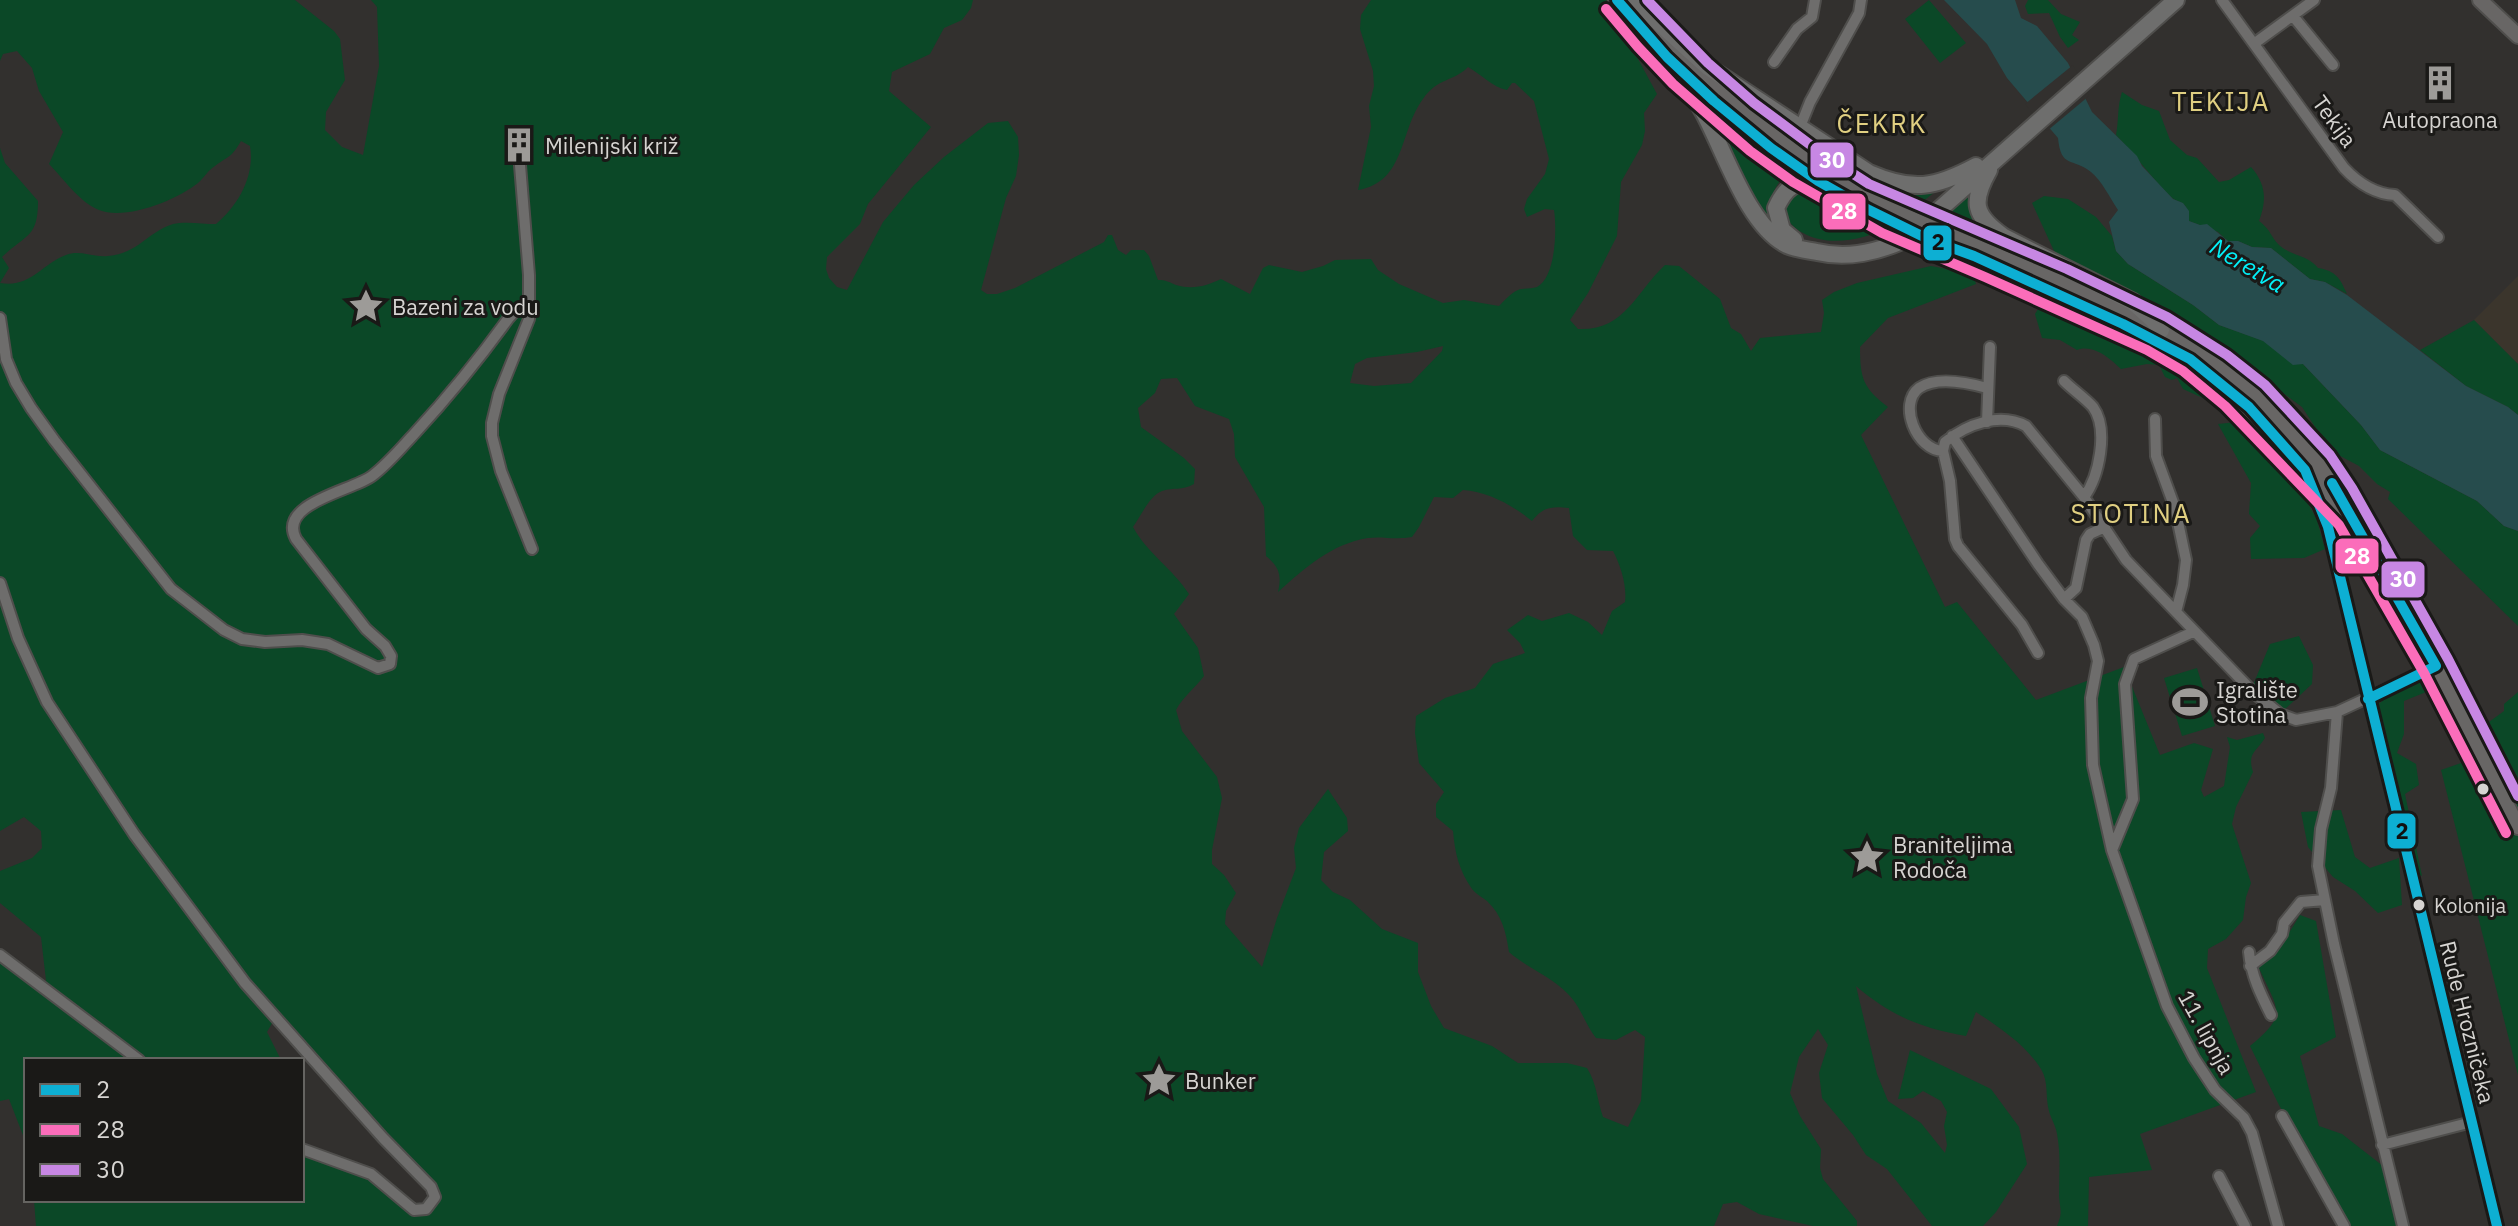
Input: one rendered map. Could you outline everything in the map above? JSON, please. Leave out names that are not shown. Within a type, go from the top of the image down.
[{"type":"main road","points":[[1617,0],[1667,57],[1745,128],[1818,181],[2123,324],[2190,359],[2249,407],[2350,516]]},
{"type":"main road","points":[[1632,0],[1708,67],[1869,173],[1899,184],[1931,185],[1946,182],[1996,158]]},
{"type":"main road","points":[[1632,0],[1644,19],[1745,114],[1816,167],[1890,214]]},
{"type":"main road","points":[[1667,57],[1715,133],[1760,223],[1778,240],[1790,246],[1839,255],[1866,252],[1906,239],[2176,0]]},
{"type":"main road","points":[[2480,0],[2518,36]]},
{"type":"main road","points":[[1996,158],[1976,197],[1980,213],[1991,228],[2133,302],[2161,330]]},
{"type":"main road","points":[[1808,250],[1782,230],[1776,208],[1787,188],[1793,184],[1804,180],[1818,181]]},
{"type":"main road","points":[[1934,235],[2061,282],[2161,330],[2220,367],[2256,396],[2319,464],[2340,495],[2436,666],[2518,827]]},
{"type":"street","points":[[1774,62],[1797,29],[1812,17],[1815,0]]},
{"type":"street","points":[[1800,127],[1810,102],[1862,7],[1861,0]]},
{"type":"street","name":"Tekija","points":[[2222,0],[2354,178],[2380,195],[2395,195],[2438,237]]},
{"type":"street","points":[[2255,43],[2314,0]]},
{"type":"street","points":[[2293,16],[2333,65]]},
{"type":"street","points":[[519,153],[530,305],[526,330],[499,394],[492,436],[501,471],[532,549]]},
{"type":"street","points":[[0,318],[6,359],[31,408],[171,589],[224,630],[242,639],[265,642],[302,640],[328,644],[378,668],[390,664],[389,651],[366,629],[296,539],[292,529],[294,520],[307,506],[365,481],[383,468],[475,366],[515,311],[530,305]]},
{"type":"street","points":[[1987,422],[1990,347]]},
{"type":"street","points":[[2064,381],[2093,408],[2099,420],[2099,457],[2093,485],[2084,497]]},
{"type":"street","points":[[1943,451],[1925,445],[1915,432],[1911,404],[1914,394],[1921,386],[1932,384],[1966,382],[1987,388]]},
{"type":"street","points":[[2038,653],[2022,625],[1955,539],[1950,481],[1943,451],[1945,442],[1965,428],[2000,419],[2015,420],[2026,426],[2084,497],[2126,560],[2193,632],[2254,693],[2280,714],[2296,720],[2337,712],[2436,666]]},
{"type":"street","points":[[2155,419],[2156,456],[2175,508],[2186,560],[2176,612]]},
{"type":"street","name":"11. lipnja","points":[[1952,436],[2038,564],[2082,617],[2094,645],[2098,661],[2091,698],[2093,765],[2112,850],[2167,1006],[2215,1090],[2244,1118],[2252,1133],[2278,1226]]},
{"type":"street","name":"Rude Hrozničeka","points":[[2305,470],[2328,527],[2497,1226]]},
{"type":"street","points":[[2064,599],[2076,588],[2086,540],[2090,534],[2105,527]]},
{"type":"street","points":[[0,583],[18,638],[47,702],[134,834],[245,983],[383,1138],[431,1187],[435,1197],[426,1209],[414,1210],[371,1174],[304,1150]]},
{"type":"street","points":[[2112,850],[2133,799],[2125,684],[2134,659],[2193,632]]},
{"type":"street","points":[[2337,712],[2331,788],[2321,829],[2318,866],[2403,1226]]},
{"type":"street","points":[[2250,966],[2270,951],[2282,934],[2284,923],[2301,902],[2325,900]]},
{"type":"street","points":[[2249,952],[2250,966],[2271,1015]]},
{"type":"street","points":[[0,955],[136,1058]]},
{"type":"street","points":[[2282,1116],[2344,1226]]},
{"type":"street","name":"Rude Hrozničeka","points":[[2382,1145],[2472,1122]]},
{"type":"street","points":[[2219,1176],[2245,1226]]},
{"type":"shaded area","points":[[2518,276],[2518,364],[2474,320]]},
{"type":"green space","points":[[0,0],[295,0],[340,39],[345,80],[326,112],[325,130],[342,147],[363,155],[379,66],[377,7],[371,0],[973,0],[962,20],[944,28],[930,54],[892,72],[889,91],[931,127],[868,204],[860,224],[827,257],[829,278],[837,287],[847,290],[883,222],[914,185],[988,123],[1008,121],[1018,137],[1019,155],[1016,176],[1006,198],[981,290],[987,294],[1015,288],[1112,235],[1118,250],[1126,255],[1131,250],[1144,250],[1158,280],[1182,286],[1199,286],[1221,279],[1250,294],[1263,268],[1269,265],[1302,272],[1335,260],[1371,259],[1378,270],[1399,284],[1443,303],[1464,300],[1499,306],[1515,291],[1537,287],[1543,282],[1554,252],[1554,210],[1545,209],[1527,217],[1524,209],[1527,199],[1545,174],[1549,159],[1534,101],[1515,83],[1507,90],[1468,67],[1428,92],[1415,112],[1393,166],[1374,185],[1358,190],[1371,127],[1369,106],[1374,86],[1373,71],[1360,29],[1361,15],[1371,0],[1606,0],[1657,94],[1644,113],[1642,145],[1621,182],[1617,236],[1588,293],[1570,320],[1578,329],[1607,324],[1628,308],[1665,265],[1679,266],[1720,299],[1731,328],[1741,334],[1751,351],[1760,338],[1821,332],[1824,313],[1822,300],[1857,283],[1931,266],[1974,277],[1976,284],[1888,318],[1860,347],[1865,382],[1888,407],[1861,435],[1945,607],[1957,602],[2036,700],[2124,667],[2160,755],[2194,743],[2213,749],[2201,790],[2204,797],[2224,786],[2230,747],[2227,737],[2237,740],[2263,733],[2265,738],[2252,757],[2253,772],[2236,807],[2232,824],[2251,883],[2243,920],[2226,939],[2208,949],[2207,968],[2256,1092],[2140,1134],[2152,1170],[2089,1177],[2088,1226],[2057,1226],[2061,1211],[2058,1142],[2048,1106],[2045,1079],[2035,1060],[2012,1037],[1976,1012],[1966,1036],[1950,1033],[1894,1013],[1856,986],[1877,1074],[1888,1101],[1921,1123],[1945,1153],[1947,1112],[1941,1101],[1923,1091],[1913,1098],[1898,1099],[1910,1050],[1991,1089],[2019,1127],[2027,1164],[1996,1212],[1983,1226],[1932,1226],[1887,1169],[1866,1155],[1822,1098],[1819,1073],[1828,1045],[1818,1029],[1799,1057],[1790,1093],[1821,1149],[1823,1179],[1857,1221],[1857,1226],[1813,1226],[1759,1214],[1737,1202],[1723,1204],[1714,1226],[36,1226],[34,1202],[304,1202],[304,1150],[357,1168],[422,1211],[435,1197],[275,1018],[267,1032],[280,1058],[24,1058],[24,1138],[9,1099],[0,1101],[0,955],[47,989],[41,937],[0,903],[0,871],[32,858],[42,848],[41,831],[24,817],[0,831],[0,283],[11,284],[28,279],[71,253],[119,254],[173,224],[216,224],[232,208],[244,189],[251,157],[250,146],[241,141],[230,156],[177,196],[136,211],[110,213],[99,210],[78,196],[49,164],[63,132],[39,91],[32,68],[17,51],[3,54],[0,61]],"holes":[[[1443,346],[1442,351],[1411,383],[1374,386],[1350,383],[1355,364],[1367,358]],[[1177,378],[1195,406],[1229,419],[1234,434],[1235,457],[1264,507],[1266,556],[1278,572],[1278,592],[1309,566],[1342,546],[1368,538],[1412,537],[1434,497],[1453,498],[1463,490],[1500,500],[1532,521],[1548,508],[1569,508],[1573,536],[1587,550],[1613,551],[1623,576],[1625,602],[1612,611],[1602,635],[1588,622],[1569,613],[1542,621],[1528,615],[1507,630],[1525,653],[1493,664],[1475,688],[1445,698],[1416,716],[1415,733],[1419,763],[1444,792],[1436,804],[1436,817],[1453,831],[1456,854],[1464,875],[1472,889],[1487,901],[1500,918],[1509,952],[1568,994],[1596,1038],[1616,1040],[1635,1030],[1645,1037],[1641,1101],[1628,1127],[1603,1117],[1587,1068],[1567,1063],[1518,1063],[1492,1046],[1444,1028],[1431,1006],[1418,972],[1418,943],[1382,929],[1350,900],[1333,892],[1321,880],[1324,852],[1348,831],[1347,818],[1328,789],[1299,828],[1294,848],[1296,868],[1262,967],[1225,924],[1226,911],[1236,893],[1212,864],[1222,798],[1217,777],[1182,731],[1176,710],[1204,676],[1198,648],[1174,614],[1189,594],[1133,527],[1158,493],[1194,484],[1195,469],[1141,427],[1138,408],[1155,393],[1161,379]]]},
{"type":"green space","points":[[1929,0],[1966,43],[1940,63],[1905,19]]},
{"type":"green space","points":[[2028,0],[2048,0],[2061,14],[2080,22],[2072,35],[2079,40],[2068,48],[2049,13],[2028,14],[2025,6]]},
{"type":"green space","points":[[1707,72],[1868,175],[1942,186],[1920,202],[1905,203],[1807,149]]},
{"type":"green space","points":[[2122,92],[2142,105],[2159,111],[2170,140],[2187,155],[2197,158],[2219,182],[2229,180],[2251,167],[2264,192],[2259,221],[2284,249],[2337,276],[2347,294],[2325,282],[2310,279],[2271,248],[2228,241],[2218,232],[2189,221],[2184,204],[2164,190],[2116,135]]},
{"type":"green space","points":[[1701,96],[1798,171],[1783,179],[1774,190],[1771,205],[1773,222],[1756,201]]},
{"type":"green space","points":[[0,148],[5,163],[38,201],[33,229],[2,257],[9,268],[0,283]]},
{"type":"green space","points":[[1818,184],[1891,227],[1848,240],[1819,239],[1806,234],[1793,226],[1783,214],[1789,191]]},
{"type":"green space","points":[[1967,191],[1970,211],[1985,238],[1939,216]]},
{"type":"green space","points":[[2044,196],[2068,199],[2096,217],[2112,236],[2116,251],[2128,264],[2219,325],[2264,341],[2303,364],[2361,425],[2380,450],[2477,501],[2504,526],[2518,531],[2518,626],[2388,499],[2390,492],[2359,466],[2331,451],[2302,407],[2210,339],[2151,305],[2060,264],[2032,203]]},
{"type":"green space","points":[[2043,301],[2147,344],[2225,398],[2229,405],[2218,405],[2183,389],[2177,378],[2172,380],[2165,377],[2159,365],[2121,369],[2095,350],[2077,350],[2060,340],[2042,338],[2035,314]]},
{"type":"green space","points":[[2474,320],[2518,364],[2518,415],[2466,386],[2420,350]]},
{"type":"green space","points":[[2246,421],[2288,465],[2317,520],[2325,549],[2304,558],[2251,559],[2250,538],[2260,526],[2249,514],[2251,483],[2218,424]]},
{"type":"green space","points":[[2299,636],[2313,665],[2312,684],[2284,710],[2253,685],[2270,644]]},
{"type":"green space","name":"Igralište Stotina","points":[[2197,668],[2215,726],[2182,736],[2164,678]]},
{"type":"green space","points":[[2425,679],[2431,690],[2404,701],[2404,734],[2397,753],[2416,764],[2419,785],[2405,794],[2422,876],[2416,873],[2374,708],[2403,686]]},
{"type":"green space","points":[[2518,692],[2518,1075],[2441,770],[2481,756],[2471,735],[2504,711],[2504,704]]},
{"type":"green space","points":[[2341,810],[2355,857],[2370,868],[2399,858],[2402,905],[2378,913],[2355,891],[2333,877],[2308,847],[2301,812]]},
{"type":"green space","points":[[2300,915],[2316,921],[2336,1037],[2300,1056],[2319,1126],[2342,1134],[2383,1166],[2397,1226],[2348,1226],[2279,1105],[2250,1046],[2271,1026],[2276,1011],[2259,968],[2287,936]]},
{"type":"water","name":"Neretva","points":[[1944,0],[2015,0],[2021,18],[2037,26],[2068,63],[2092,112],[2137,156],[2142,166],[2173,199],[2183,203],[2189,211],[2189,221],[2207,224],[2228,241],[2271,248],[2310,279],[2325,282],[2347,295],[2466,386],[2518,415],[2518,531],[2504,526],[2477,501],[2380,450],[2361,425],[2303,364],[2293,365],[2263,341],[2219,325],[2128,264],[2116,251],[2109,222],[2118,210],[2102,185],[2091,172],[2065,158],[2058,138],[2007,78],[1987,44]]},
{"type":"pier","points":[[2073,65],[2089,96],[2047,131],[2025,104]]},
{"type":"transit line","name":"2","points":[[1617,0],[1667,57],[1714,101],[1771,148],[1818,181],[1930,240],[1974,256],[2123,324],[2190,359],[2249,407],[2305,470],[2328,527],[2497,1226]]},
{"type":"transit line","name":"30","points":[[1647,0],[1708,63],[1754,103],[1869,184],[2067,269],[2167,317],[2227,355],[2265,385],[2330,455],[2352,488],[2448,659],[2518,796]]},
{"type":"transit line","name":"28","points":[[1606,9],[1673,84],[1750,151],[1793,182],[1882,233],[2147,350],[2183,371],[2225,406],[2339,525],[2424,673],[2506,833]]},
{"type":"transit line","name":"2","points":[[2332,483],[2436,666],[2368,699]]},
{"type":"place","name":"Autopraona","points":[[2440,83]]},
{"type":"place","name":"Milenijski križ","points":[[519,145]]},
{"type":"place","name":"Bazeni za vodu","points":[[366,306]]},
{"type":"place","name":"Igralište Stotina","points":[[2190,702]]},
{"type":"place","name":"Braniteljima Rodoča","points":[[1867,857]]},
{"type":"place","name":"Kolonija","points":[[2419,905]]},
{"type":"place","name":"Bunker","points":[[1159,1080]]},
{"type":"district","name":"TEKIJA","points":[[2221,101]]},
{"type":"district","name":"ČEKRK","points":[[1882,123]]},
{"type":"district","name":"STOTINA","points":[[2131,513]]}]
